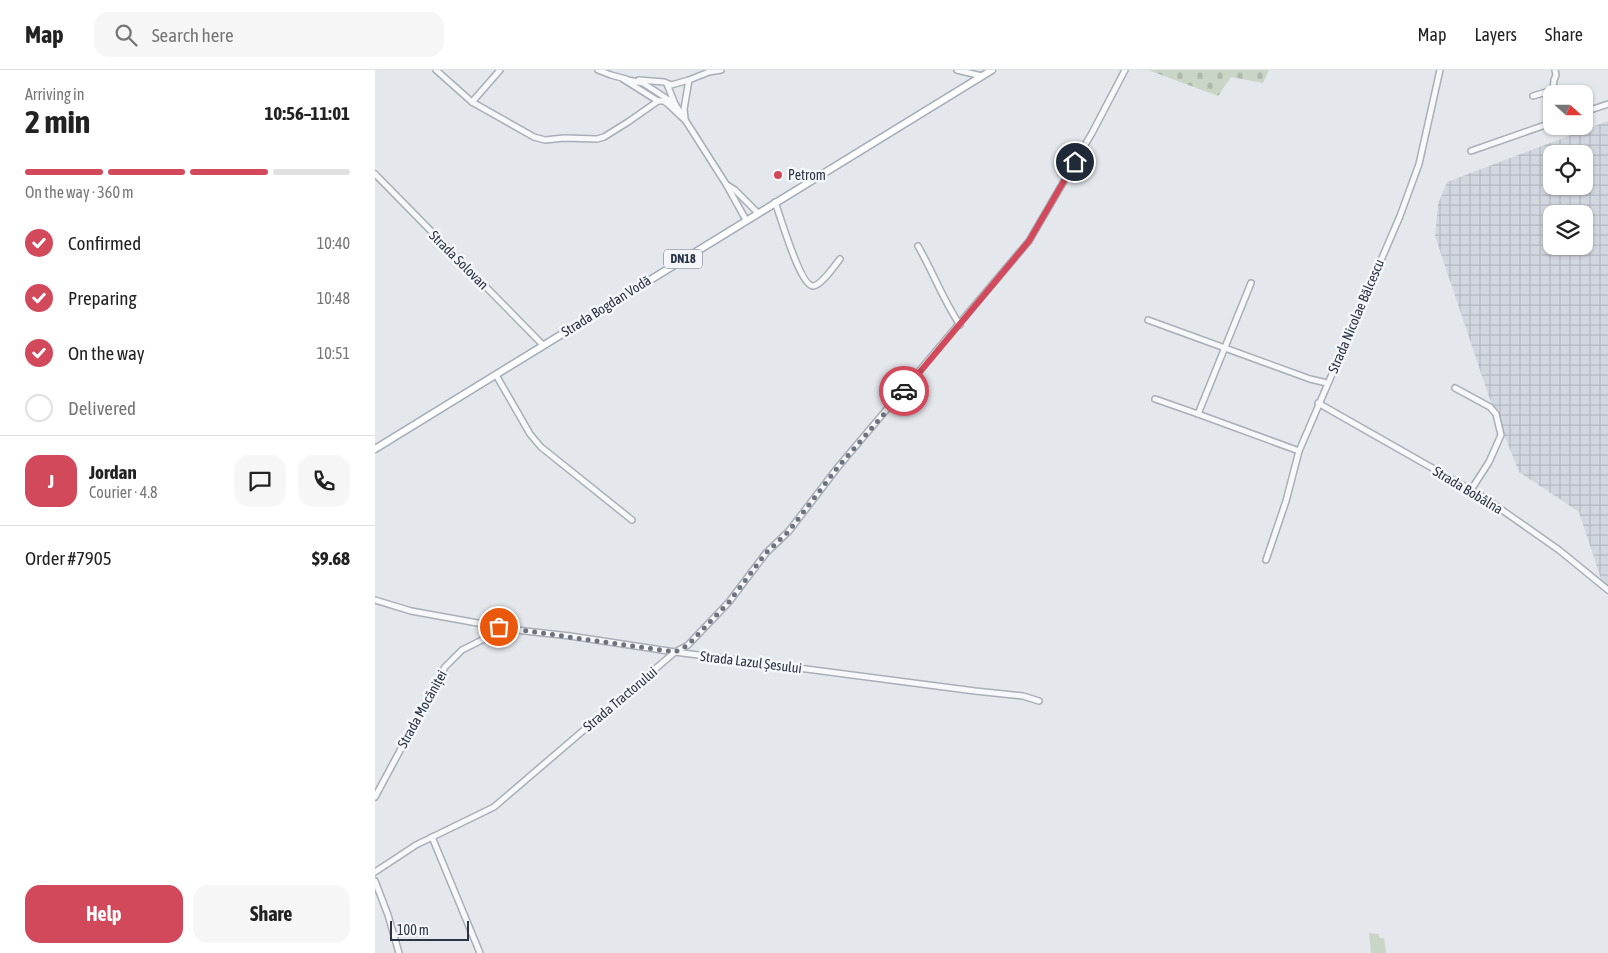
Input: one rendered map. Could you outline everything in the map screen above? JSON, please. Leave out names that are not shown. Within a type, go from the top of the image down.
[{"type":"main road","name":"Strada Bogdan Vodă","points":[[375,449],[992,70]]},
{"type":"street","points":[[436,70],[472,102],[533,137],[545,140],[564,138],[597,139],[604,137],[658,101],[664,101],[686,120]]},
{"type":"street","points":[[472,102],[500,70]]},
{"type":"street","points":[[598,70],[623,79],[643,83],[675,104]]},
{"type":"street","points":[[623,79],[664,82],[667,84],[689,80],[709,72],[721,70]]},
{"type":"street","points":[[957,70],[982,76]]},
{"type":"street","name":"Strada Tractorului","points":[[375,872],[416,846],[494,807],[675,652],[688,645],[729,602],[766,553],[789,531],[838,467],[960,325],[1029,241],[1092,133],[1125,70]]},
{"type":"street","name":"Strada Nicolae Bălcescu","points":[[1266,560],[1286,501],[1299,451],[1399,216],[1419,164],[1441,70]]},
{"type":"street","points":[[1533,96],[1553,90],[1555,70]]},
{"type":"street","points":[[623,79],[658,101]]},
{"type":"street","points":[[686,120],[684,108],[689,80]]},
{"type":"street","points":[[667,84],[675,104],[726,184],[746,220]]},
{"type":"street","points":[[651,95],[663,96]]},
{"type":"street","points":[[1593,109],[1608,104]]},
{"type":"street","points":[[1471,151],[1543,127]]},
{"type":"street","name":"Strada Solovan","points":[[375,174],[543,345]]},
{"type":"street","points":[[726,184],[735,190],[758,213]]},
{"type":"street","points":[[775,202],[793,254],[801,274],[808,285],[819,284],[841,259]]},
{"type":"street","points":[[918,246],[931,269],[950,311],[960,325]]},
{"type":"street","points":[[1197,414],[1251,283]]},
{"type":"street","points":[[1147,320],[1327,383]]},
{"type":"street","points":[[496,374],[530,434],[541,447],[632,520]]},
{"type":"street","points":[[1455,388],[1490,407],[1496,414],[1501,435],[1489,462],[1471,490]]},
{"type":"street","points":[[1155,399],[1299,451]]},
{"type":"street","name":"Strada Bobâlna","points":[[1318,403],[1485,498],[1559,550],[1608,590]]},
{"type":"street","name":"Strada Lazul Șesului","points":[[375,600],[411,611],[516,630],[1023,696],[1039,701]]},
{"type":"street","name":"Strada Mocăniței","points":[[375,797],[445,667],[462,650],[482,640],[516,630]]},
{"type":"street","points":[[432,838],[480,953]]},
{"type":"street","points":[[375,881],[388,915],[399,953]]},
{"type":"shaded area","points":[[1608,121],[1608,586],[1601,579],[1579,512],[1519,472],[1488,394],[1435,236],[1438,204],[1447,182],[1543,146],[1543,195],[1593,195],[1593,145],[1545,145],[1571,135],[1593,135],[1593,127]]},
{"type":"green space","points":[[1148,70],[1269,70],[1263,83],[1231,77],[1218,96]]},
{"type":"green space","points":[[1369,933],[1378,934],[1380,938],[1384,938],[1386,953],[1371,953]]},
{"type":"way so far","points":[[499,627],[675,652],[688,645],[729,602],[766,553],[789,531],[838,467],[904,391]]},
{"type":"place","name":"Petrom","points":[[778,175]]},
{"type":"route","points":[[904,391],[1029,241],[1075,162]]}]
